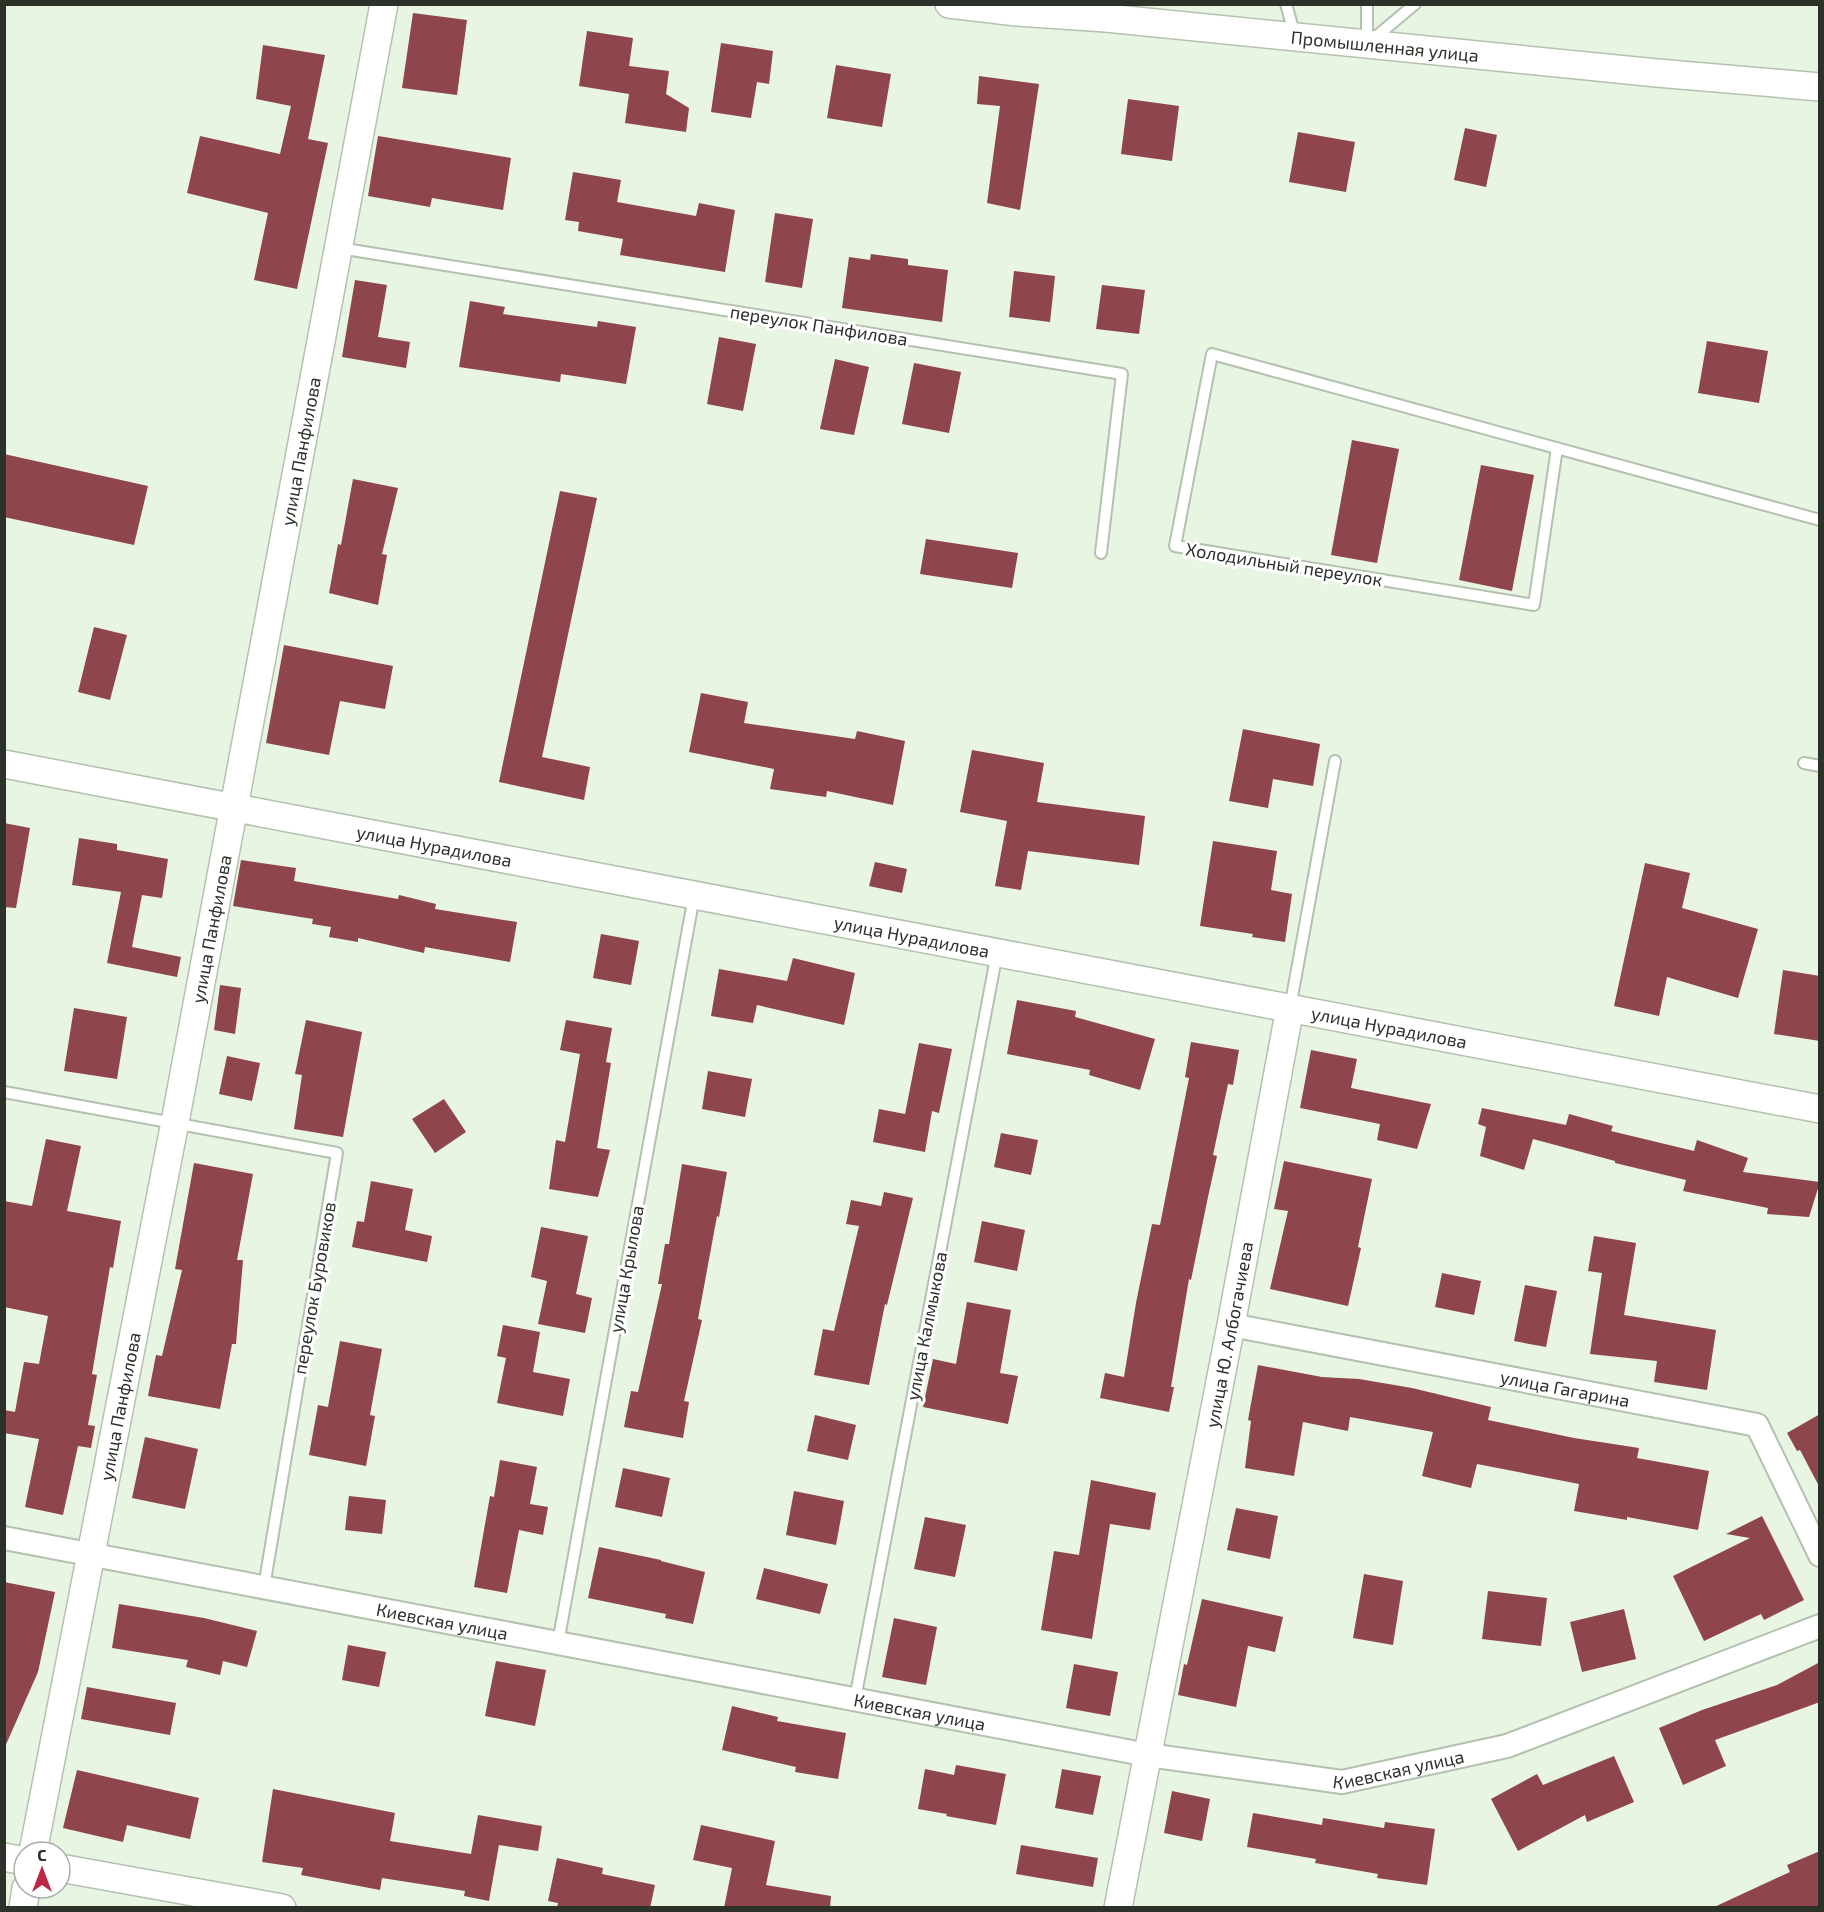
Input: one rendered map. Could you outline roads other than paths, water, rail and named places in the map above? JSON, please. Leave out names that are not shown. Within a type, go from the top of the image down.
[{"type":"street","name":"улица Панфилова","points":[[35,1840],[175,1122],[384,4]]},
{"type":"street","name":"Промышленная улица","points":[[949,4],[1107,11],[1367,44],[1820,87]]},
{"type":"street","name":"улица Нурадилова","points":[[4,764],[1820,1109]]},
{"type":"street","name":"улица Ю. Албогачиева","points":[[1118,1908],[1290,1008]]},
{"type":"street","name":"улица Гагарина","points":[[1231,1325],[1756,1425],[1820,1555]]},
{"type":"street","name":"Киевская улица","points":[[4,1538],[1148,1755],[1342,1782],[1507,1746],[1820,1626]]},
{"type":"street","points":[[72,1870],[282,1908]]},
{"type":"lane","points":[[1286,4],[1296,36]]},
{"type":"lane","points":[[1367,4],[1367,44]]},
{"type":"lane","points":[[1367,44],[1415,4]]},
{"type":"lane","name":"переулок Панфилова","points":[[339,248],[1122,374],[1101,553]]},
{"type":"lane","name":"Холодильный переулок","points":[[1557,448],[1534,605],[1175,546],[1212,354],[1557,448],[1820,520]]},
{"type":"lane","name":"улица Ю. Албогачиева","points":[[1290,1008],[1335,761]]},
{"type":"lane","points":[[1804,763],[1820,766]]},
{"type":"lane","name":"улица Крылова","points":[[558,1643],[694,895]]},
{"type":"lane","name":"улица Калмыкова","points":[[855,1699],[997,953]]},
{"type":"lane","points":[[4,1092],[175,1122]]},
{"type":"lane","name":"переулок Буровиков","points":[[175,1122],[337,1153],[264,1587]]}]
